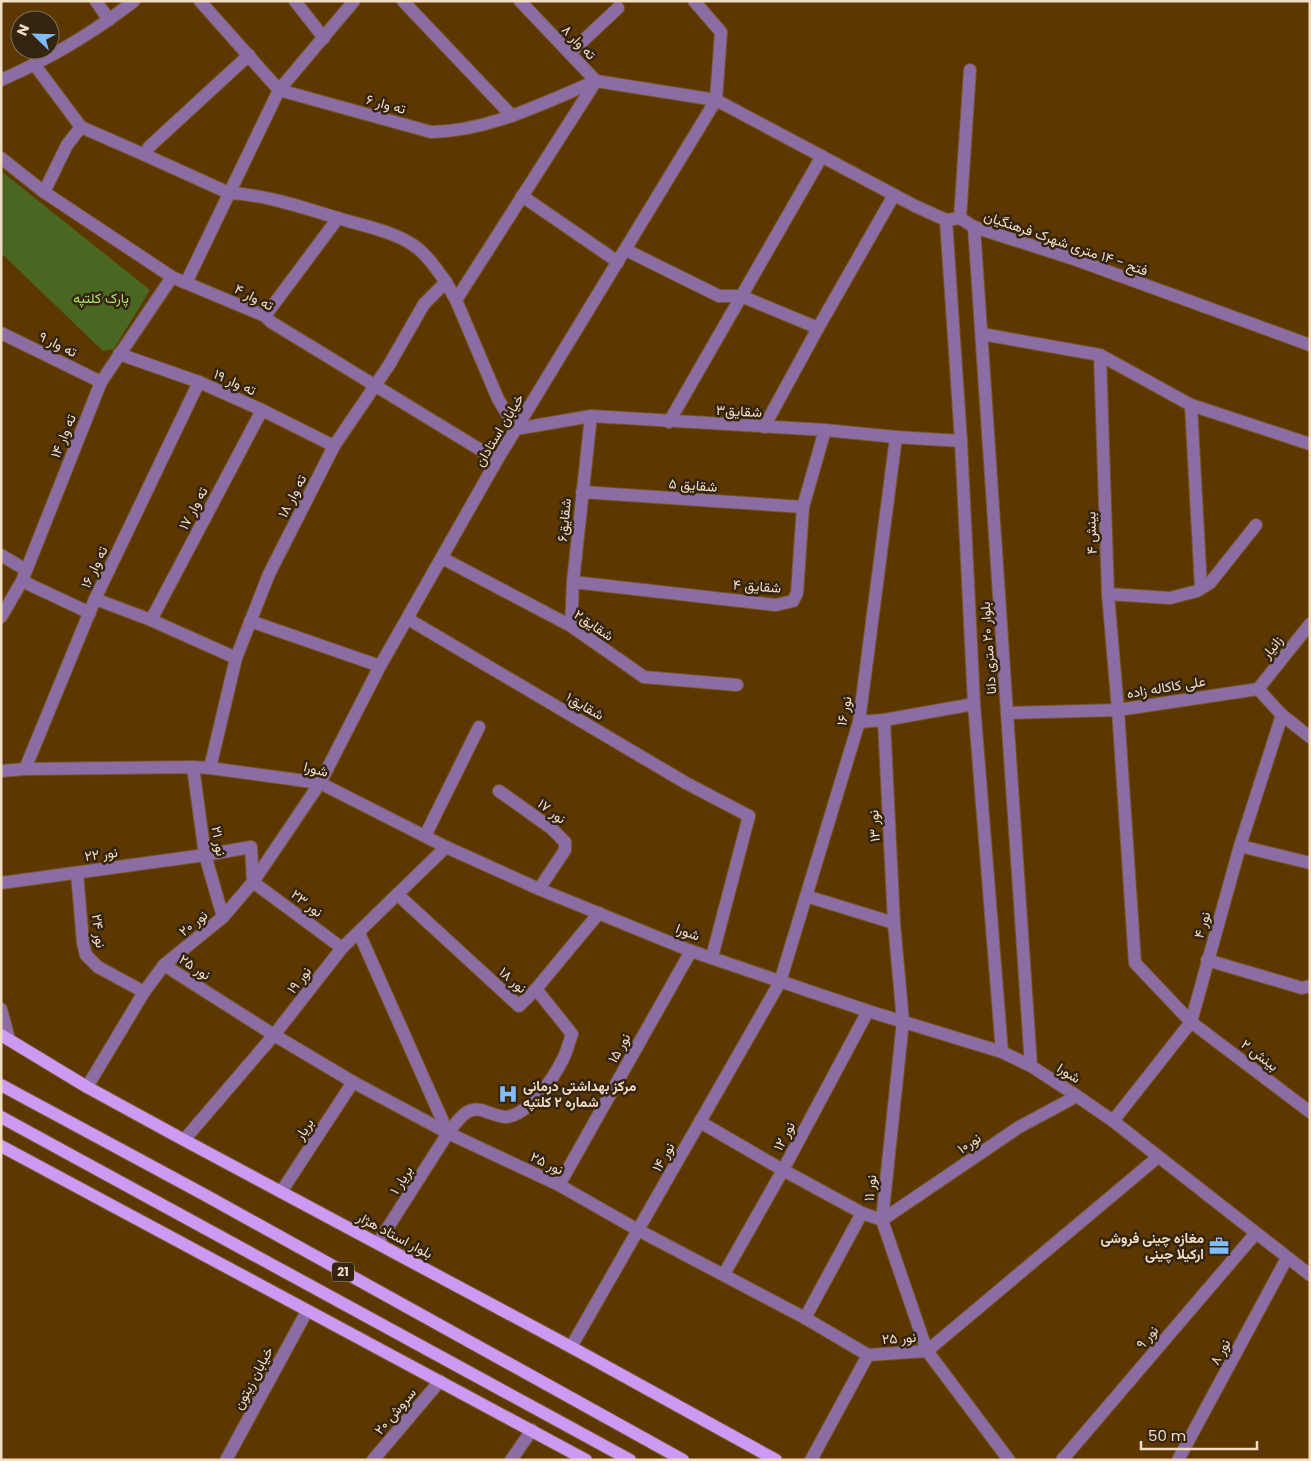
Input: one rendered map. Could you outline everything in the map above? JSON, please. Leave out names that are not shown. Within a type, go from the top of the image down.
[{"type":"main road","name":"بلوار استاد هژار","points":[[5,1037],[87,1087],[571,1347],[776,1460]]},
{"type":"main road","name":"21","points":[[1,1086],[214,1200],[683,1460]]},
{"type":"main road","name":"21","points":[[1,1117],[630,1460]]},
{"type":"main road","points":[[1,1146],[586,1460]]},
{"type":"street","points":[[96,1],[109,20]]},
{"type":"street","points":[[1,80],[60,52],[134,1]]},
{"type":"street","points":[[200,1],[279,90]]},
{"type":"street","points":[[295,1],[324,38]]},
{"type":"street","points":[[186,283],[279,90],[354,1]]},
{"type":"street","points":[[403,1],[512,116]]},
{"type":"street","name":"ته وار ۸","points":[[520,1],[596,81]]},
{"type":"street","points":[[694,1],[721,32],[716,100]]},
{"type":"street","points":[[570,54],[618,8]]},
{"type":"street","points":[[146,155],[150,146],[249,55]]},
{"type":"street","points":[[34,64],[81,127],[229,193],[275,200],[403,239],[414,245],[432,262],[456,300],[498,399],[516,429]]},
{"type":"street","points":[[456,300],[596,81],[716,100],[894,195],[946,220],[960,218],[970,70]]},
{"type":"street","name":"ته وار ۶","points":[[279,90],[431,132],[450,132],[495,122],[596,81]]},
{"type":"street","name":"خیابان استادان","points":[[320,783],[380,666],[498,460],[716,100]]},
{"type":"street","points":[[44,192],[67,144],[81,127]]},
{"type":"street","points":[[669,422],[822,156]]},
{"type":"street","name":"ته وار ۴","points":[[1,158],[44,192],[172,277],[265,316],[271,322],[374,386],[498,460]]},
{"type":"street","points":[[764,427],[894,195]]},
{"type":"street","points":[[522,196],[618,262]]},
{"type":"street","points":[[265,316],[338,218]]},
{"type":"street","name":"فتح - ۱۴ متری شهرک فرهنگیان","points":[[960,218],[974,227],[1074,259],[1310,345]]},
{"type":"street","name":"بلوار ۲۰ متری دانا","points":[[946,220],[961,441],[974,704],[1002,1052]]},
{"type":"street","name":"بلوار ۲۰ متری دانا","points":[[974,227],[1031,1066]]},
{"type":"street","points":[[626,250],[718,296],[741,296],[818,328]]},
{"type":"street","name":"ته وار ۱۴","points":[[1,617],[24,576],[101,382],[172,277]]},
{"type":"street","name":"ته وار ۱۸","points":[[210,768],[236,658],[269,574],[334,446],[389,364],[424,304],[446,282]]},
{"type":"street","name":"ته وار ۹","points":[[1,333],[101,382]]},
{"type":"street","points":[[982,334],[1100,355],[1191,405],[1310,444]]},
{"type":"street","name":"ته وار ۱۹","points":[[119,354],[199,382],[262,410],[334,446]]},
{"type":"street","name":"بینش ۴","points":[[1100,355],[1108,594],[1118,710]]},
{"type":"street","name":"ته وار ۱۶","points":[[25,769],[96,598],[199,382]]},
{"type":"street","points":[[1191,405],[1201,588]]},
{"type":"street","name":"ته وار ۱۷","points":[[151,620],[262,410]]},
{"type":"street","name":"شقایق۳","points":[[516,429],[591,416],[825,430],[961,441]]},
{"type":"street","name":"شقایق۶","points":[[571,626],[573,582],[591,416]]},
{"type":"street","name":"شقایق ۴","points":[[573,582],[766,604],[786,604],[792,602],[797,593],[803,507],[825,430]]},
{"type":"street","name":"نور ۱۶","points":[[780,982],[859,722],[896,437]]},
{"type":"street","name":"شقایق ۵","points":[[582,492],[803,507]]},
{"type":"street","points":[[1108,594],[1170,598],[1197,591],[1210,583],[1256,525]]},
{"type":"street","points":[[1,555],[24,576],[90,613]]},
{"type":"street","name":"شقایق۲","points":[[442,558],[571,626],[644,677],[736,685]]},
{"type":"street","points":[[96,598],[236,658]]},
{"type":"street","name":"شقایق۱","points":[[408,619],[686,783],[750,816],[712,957]]},
{"type":"street","points":[[250,621],[380,666]]},
{"type":"street","name":"زانیار","points":[[1258,689],[1310,624]]},
{"type":"street","points":[[1258,689],[1282,716],[1310,737]]},
{"type":"street","name":"علی کاکاله زاده","points":[[1007,713],[1118,710],[1258,689]]},
{"type":"street","points":[[859,722],[884,720],[974,704]]},
{"type":"street","name":"بینش ۲","points":[[1118,710],[1135,963],[1191,1022],[1310,1112]]},
{"type":"street","name":"نور ۴","points":[[1113,1121],[1191,1022],[1240,846],[1282,716]]},
{"type":"street","name":"نور ۱۳","points":[[884,720],[894,923],[903,1021]]},
{"type":"street","points":[[425,836],[479,726]]},
{"type":"street","name":"شورا","points":[[1,772],[25,769],[193,767],[320,783],[425,836],[539,888],[691,950],[868,1011],[1002,1052],[1031,1066],[1113,1121],[1255,1234],[1310,1275]]},
{"type":"street","name":"نور ۲۱","points":[[193,767],[205,855],[223,917]]},
{"type":"street","name":"نور ۲۰","points":[[87,1087],[144,992],[164,965],[223,917],[254,882],[320,783]]},
{"type":"street","name":"نور ۱۷","points":[[499,791],[551,828],[566,842],[565,850],[539,888]]},
{"type":"street","name":"نور ۲۲","points":[[1,883],[205,855],[250,846],[254,882]]},
{"type":"street","name":"نور ۱۹","points":[[184,1140],[274,1035],[342,948],[446,846]]},
{"type":"street","points":[[1240,846],[1310,863]]},
{"type":"street","name":"نور ۲۴","points":[[77,872],[83,943],[86,955],[98,967],[144,992]]},
{"type":"street","name":"نور ۲۳","points":[[254,882],[342,948]]},
{"type":"street","name":"نور ۱۸","points":[[397,894],[519,1006],[536,989],[599,913]]},
{"type":"street","points":[[806,896],[894,923]]},
{"type":"street","points":[[359,933],[448,1133]]},
{"type":"street","name":"نور ۱۵","points":[[559,1186],[691,950]]},
{"type":"street","points":[[1207,960],[1302,988],[1310,986]]},
{"type":"street","name":"نور ۲۵","points":[[164,965],[274,1035],[353,1082],[448,1133],[559,1186],[805,1318],[868,1355],[927,1351]]},
{"type":"street","name":"نور ۱۴","points":[[571,1347],[780,982]]},
{"type":"street","name":"بریار ۱","points":[[378,1243],[448,1133],[468,1110],[480,1109],[503,1117],[515,1115],[526,1109],[544,1088],[563,1059],[572,1034],[536,989]]},
{"type":"street","points":[[1,1009],[5,1037]]},
{"type":"street","name":"نور ۱۲","points":[[724,1274],[783,1170],[868,1011]]},
{"type":"street","name":"نور ۱۱","points":[[903,1021],[882,1220],[927,1351],[1008,1460]]},
{"type":"street","name":"بریار","points":[[281,1192],[353,1082]]},
{"type":"street","name":"نور۱۰","points":[[882,1220],[1019,1127],[1077,1096]]},
{"type":"street","points":[[700,1122],[862,1213],[882,1220]]},
{"type":"street","points":[[927,1351],[1158,1157]]},
{"type":"street","points":[[805,1318],[862,1213]]},
{"type":"street","name":"نور ۹","points":[[1062,1460],[1255,1234]]},
{"type":"street","name":"نور ۸","points":[[1178,1460],[1288,1258]]},
{"type":"street","name":"خیابان زیتون","points":[[226,1460],[307,1311]]},
{"type":"street","points":[[810,1460],[868,1355]]},
{"type":"street","name":"سروش ۲۰","points":[[373,1460],[440,1381]]},
{"type":"street","points":[[511,1460],[532,1430]]},
{"type":"green space","name":"پارک کلتپه","points":[[1,171],[150,290],[114,349],[103,351],[1,253]]},
{"type":"place","name":"مرکز بهداشتی درمانی شماره ۲ کلتپه","points":[[508,1094]]},
{"type":"place","name":"مغازه چینی فروشی ارکیلا چینی","points":[[1219,1246]]}]
